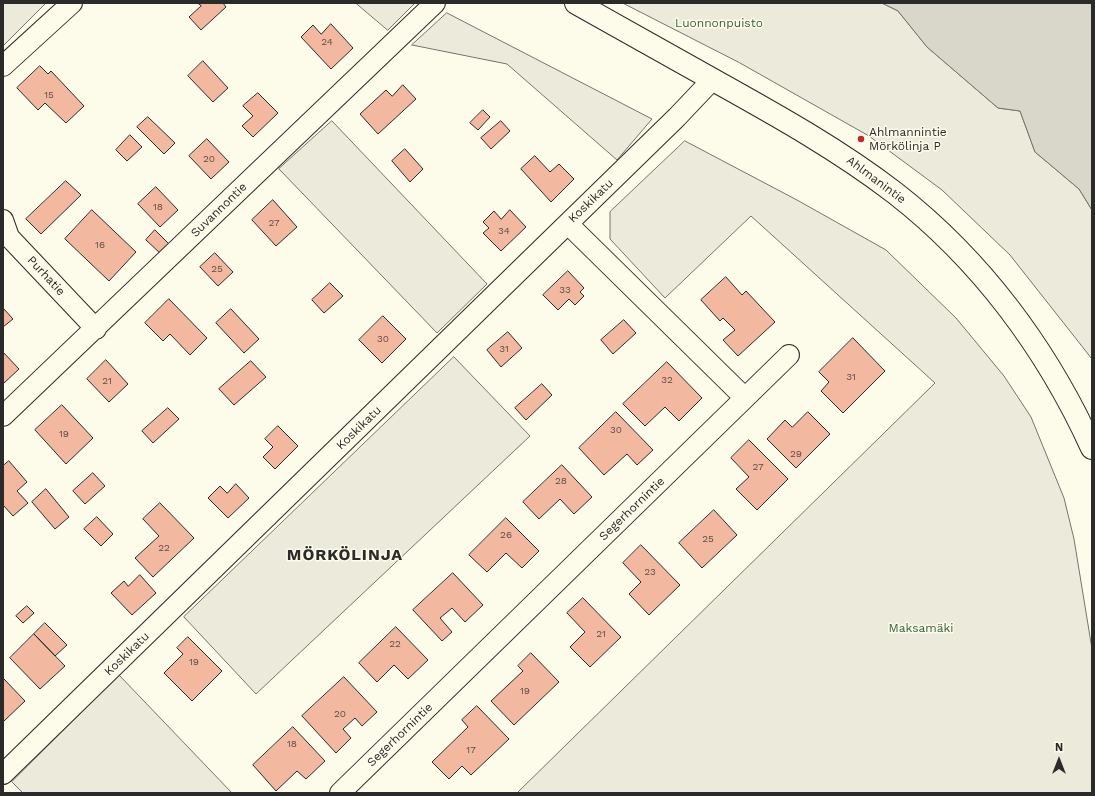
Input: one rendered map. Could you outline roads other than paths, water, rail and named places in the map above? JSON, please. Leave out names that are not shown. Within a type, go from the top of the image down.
[{"type":"street","points":[[3,66],[72,3]]},
{"type":"street","name":"Suvannontie","points":[[3,416],[435,3]]},
{"type":"street","name":"Ahlmanintie","points":[[576,3],[830,146],[896,194],[954,245],[991,286],[1038,348],[1061,385],[1092,448]]},
{"type":"street","name":"Koskikatu","points":[[3,774],[568,224],[677,117],[713,79]]},
{"type":"street","name":"Purhatie","points":[[3,220],[9,237],[96,328]]},
{"type":"street","points":[[568,224],[745,398]]},
{"type":"street","name":"Segerhornintie","points":[[340,793],[788,355]]},
{"type":"place","name":"Ahlmannintie Mörkölinja P","points":[[861,139]]},
{"type":"district","name":"MÖRKÖLINJA","points":[[345,555]]},
{"type":"park label","name":"Luonnonpuisto","points":[[719,23]]},
{"type":"park label","name":"Maksamäki","points":[[921,628]]}]
